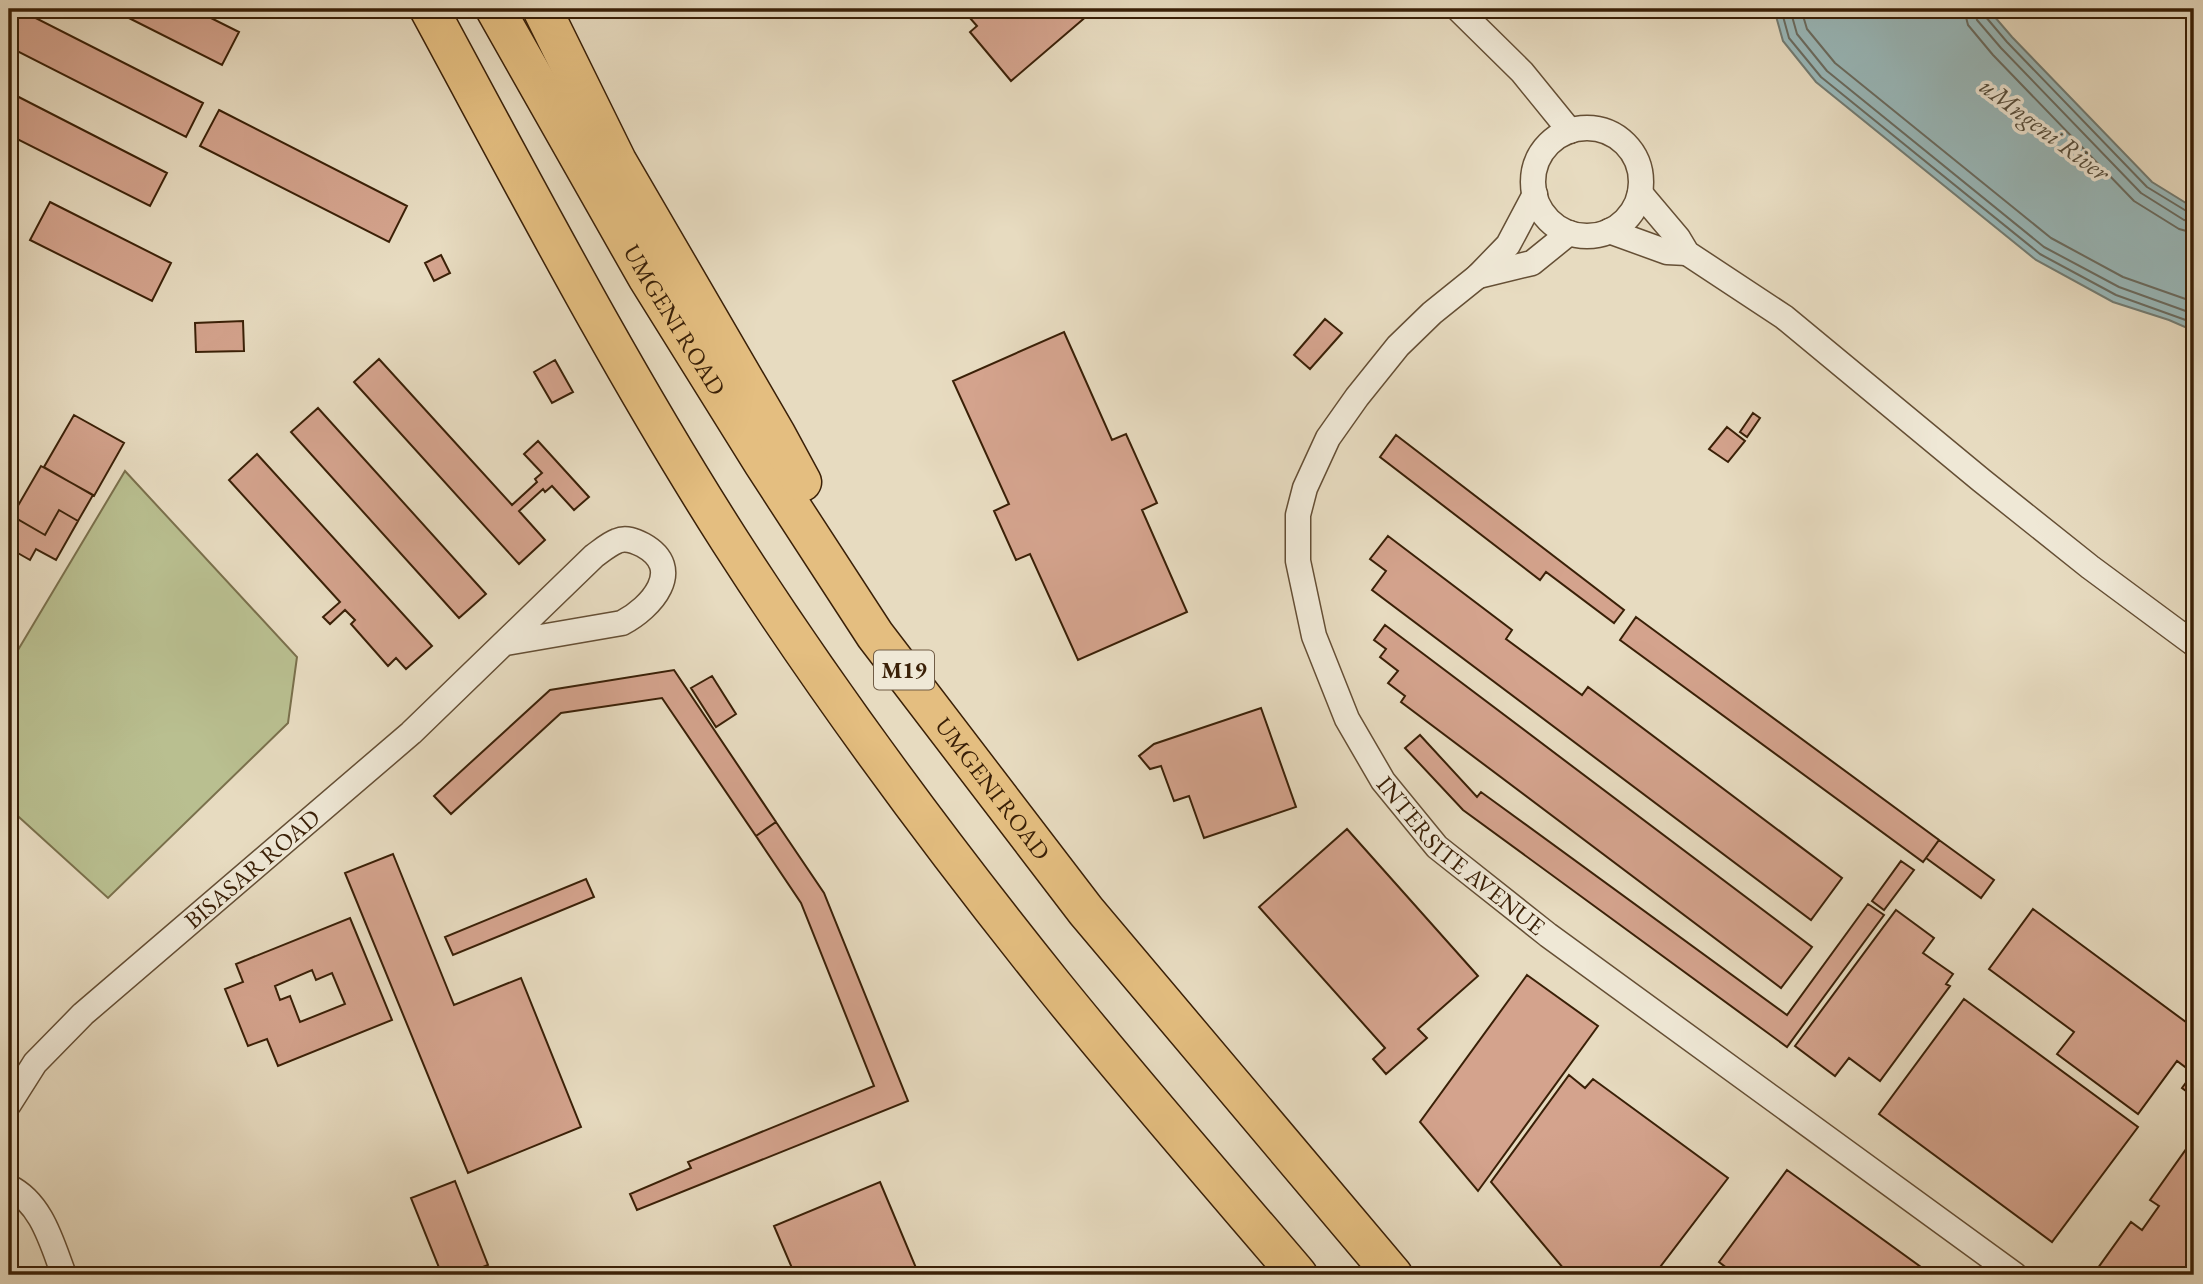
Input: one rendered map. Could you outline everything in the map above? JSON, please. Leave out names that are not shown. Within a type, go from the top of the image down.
[{"type":"highway","name":"M19","points":[[429,9],[612,346],[730,540],[830,689],[960,865],[1054,986],[1298,1275]]},
{"type":"highway","name":"UMGENI ROAD","points":[[495,9],[654,288],[875,635],[1086,911],[1393,1275]]},
{"type":"highway","points":[[542,9],[617,161],[776,434],[910,678]]},
{"type":"street","points":[[1458,9],[1522,72],[1570,131]]},
{"type":"street","points":[[1586,127],[1617,136],[1629,147],[1637,161],[1641,177],[1640,193],[1629,216],[1609,231],[1582,236],[1569,233],[1554,224],[1542,211],[1535,194],[1533,178],[1536,163],[1544,149],[1556,138],[1570,131],[1586,127]]},
{"type":"street","points":[[1640,193],[1678,238],[1686,253],[1775,310],[2090,567],[2194,644]]},
{"type":"street","name":"INTERSITE AVENUE","points":[[1535,194],[1508,245],[1478,276],[1432,313],[1398,346],[1328,438],[1304,488],[1298,515],[1298,561],[1314,636],[1347,719],[1383,781],[1437,847],[1548,935],[2015,1275]]},
{"type":"street","points":[[1609,231],[1667,252],[1686,253]]},
{"type":"street","name":"INTERSITE AVENUE","points":[[1478,276],[1532,262],[1569,233]]},
{"type":"street","name":"BISASAR ROAD","points":[[9,1104],[35,1063],[83,1014],[360,778],[506,643],[594,556],[615,541],[623,540],[639,542],[660,561],[662,583],[656,596],[635,616],[622,623],[506,643]]},
{"type":"street","points":[[9,1187],[19,1192],[33,1206],[48,1234],[64,1275]]},
{"type":"green space","points":[[125,471],[297,657],[288,723],[108,898],[9,808],[9,665]]},
{"type":"water","name":"uMngeni River","points":[[1774,9],[1988,9],[2152,182],[2194,208],[2194,331],[2113,302],[2036,260],[1816,82],[1783,41]]},
{"type":"building","points":[[9,9],[18,9],[203,103],[186,137],[9,47]]},
{"type":"building","points":[[111,9],[193,9],[239,32],[222,65]]},
{"type":"building","points":[[962,9],[1095,9],[1011,81],[970,32],[977,26]]},
{"type":"building","points":[[9,92],[167,173],[150,206],[9,135]]},
{"type":"building","points":[[219,110],[407,206],[389,242],[200,146]]},
{"type":"building","points":[[50,202],[171,263],[152,301],[30,240]]},
{"type":"building","points":[[441,255],[450,273],[434,281],[425,263]]},
{"type":"building","points":[[1325,319],[1342,333],[1310,369],[1294,355]]},
{"type":"building","points":[[243,321],[244,351],[196,352],[195,323]]},
{"type":"building","points":[[1064,332],[1112,440],[1126,434],[1157,503],[1142,510],[1187,612],[1078,660],[1030,554],[1016,560],[994,511],[1009,504],[953,381]]},
{"type":"building","points":[[379,359],[512,505],[537,482],[535,479],[542,473],[524,454],[538,441],[589,497],[574,510],[552,486],[545,492],[543,489],[519,511],[545,540],[519,564],[354,382]]},
{"type":"building","points":[[555,360],[573,392],[552,403],[534,372]]},
{"type":"building","points":[[318,408],[486,594],[459,618],[291,432]]},
{"type":"building","points":[[1753,413],[1760,418],[1747,437],[1740,432]]},
{"type":"building","points":[[74,415],[124,443],[94,496],[44,467]]},
{"type":"building","points":[[1727,427],[1745,441],[1728,462],[1709,449]]},
{"type":"building","points":[[1396,435],[1624,610],[1614,623],[1546,572],[1540,580],[1380,457]]},
{"type":"building","points":[[257,454],[432,646],[406,669],[396,658],[388,666],[351,624],[355,620],[345,610],[330,624],[323,617],[340,602],[229,480]]},
{"type":"building","points":[[41,466],[93,495],[78,521],[59,510],[45,535],[12,516]]},
{"type":"building","points":[[59,510],[78,521],[56,560],[36,549],[30,560],[9,548],[9,522],[12,516],[45,535]]},
{"type":"building","points":[[1388,536],[1512,630],[1506,639],[1582,695],[1588,687],[1842,878],[1811,920],[1372,590],[1386,571],[1370,559]]},
{"type":"building","points":[[1636,617],[1939,840],[1923,862],[1620,640]]},
{"type":"building","points":[[1385,625],[1812,947],[1781,988],[1401,702],[1405,696],[1388,683],[1398,671],[1380,657],[1386,649],[1374,640]]},
{"type":"building","points":[[674,670],[776,822],[756,836],[662,698],[561,713],[451,814],[434,796],[550,690]]},
{"type":"building","points":[[712,676],[736,714],[716,727],[691,688]]},
{"type":"building","points":[[1261,708],[1296,807],[1204,838],[1189,796],[1174,801],[1161,766],[1150,769],[1139,756],[1154,744]]},
{"type":"building","points":[[1420,735],[1477,797],[1481,792],[1787,1015],[1868,904],[1884,915],[1787,1047],[1463,810],[1405,748]]},
{"type":"building","points":[[776,822],[824,893],[908,1101],[637,1210],[630,1194],[691,1168],[688,1162],[874,1086],[801,903],[756,836]]},
{"type":"building","points":[[1347,829],[1478,976],[1418,1029],[1427,1038],[1386,1074],[1373,1059],[1385,1048],[1259,907]]},
{"type":"building","points":[[1939,840],[1994,880],[1981,898],[1926,858]]},
{"type":"building","points":[[393,854],[454,1005],[521,978],[581,1127],[468,1173],[345,873]]},
{"type":"building","points":[[1901,861],[1914,870],[1884,910],[1872,901]]},
{"type":"building","points":[[586,879],[594,897],[453,955],[445,937]]},
{"type":"building","points":[[2033,909],[2194,1028],[2194,1097],[2182,1088],[2193,1073],[2177,1061],[2138,1114],[2057,1054],[2074,1032],[1989,969]]},
{"type":"building","points":[[1896,910],[1934,938],[1923,953],[1953,974],[1946,984],[1950,986],[1880,1081],[1849,1058],[1835,1076],[1795,1046]]},
{"type":"building","points":[[350,918],[392,1020],[278,1066],[267,1039],[248,1046],[225,989],[243,982],[236,964]],"holes":[[[312,970],[316,980],[332,973],[345,1004],[300,1022],[290,996],[280,1000],[275,986]]]},
{"type":"building","points":[[1527,975],[1598,1026],[1478,1191],[1420,1122]]},
{"type":"building","points":[[1964,999],[2138,1127],[2052,1242],[1879,1114]]},
{"type":"building","points":[[1569,1075],[1585,1088],[1593,1079],[1728,1178],[1654,1275],[1569,1275],[1491,1182]]},
{"type":"building","points":[[2194,1138],[2194,1266],[2187,1275],[2099,1275],[2095,1272],[2131,1222],[2142,1230],[2159,1206],[2150,1200]]},
{"type":"building","points":[[1787,1170],[1932,1275],[1736,1275],[1719,1262]]},
{"type":"building","points":[[455,1181],[488,1265],[462,1275],[442,1275],[411,1198]]},
{"type":"building","points":[[880,1182],[919,1275],[795,1275],[774,1226]]}]
